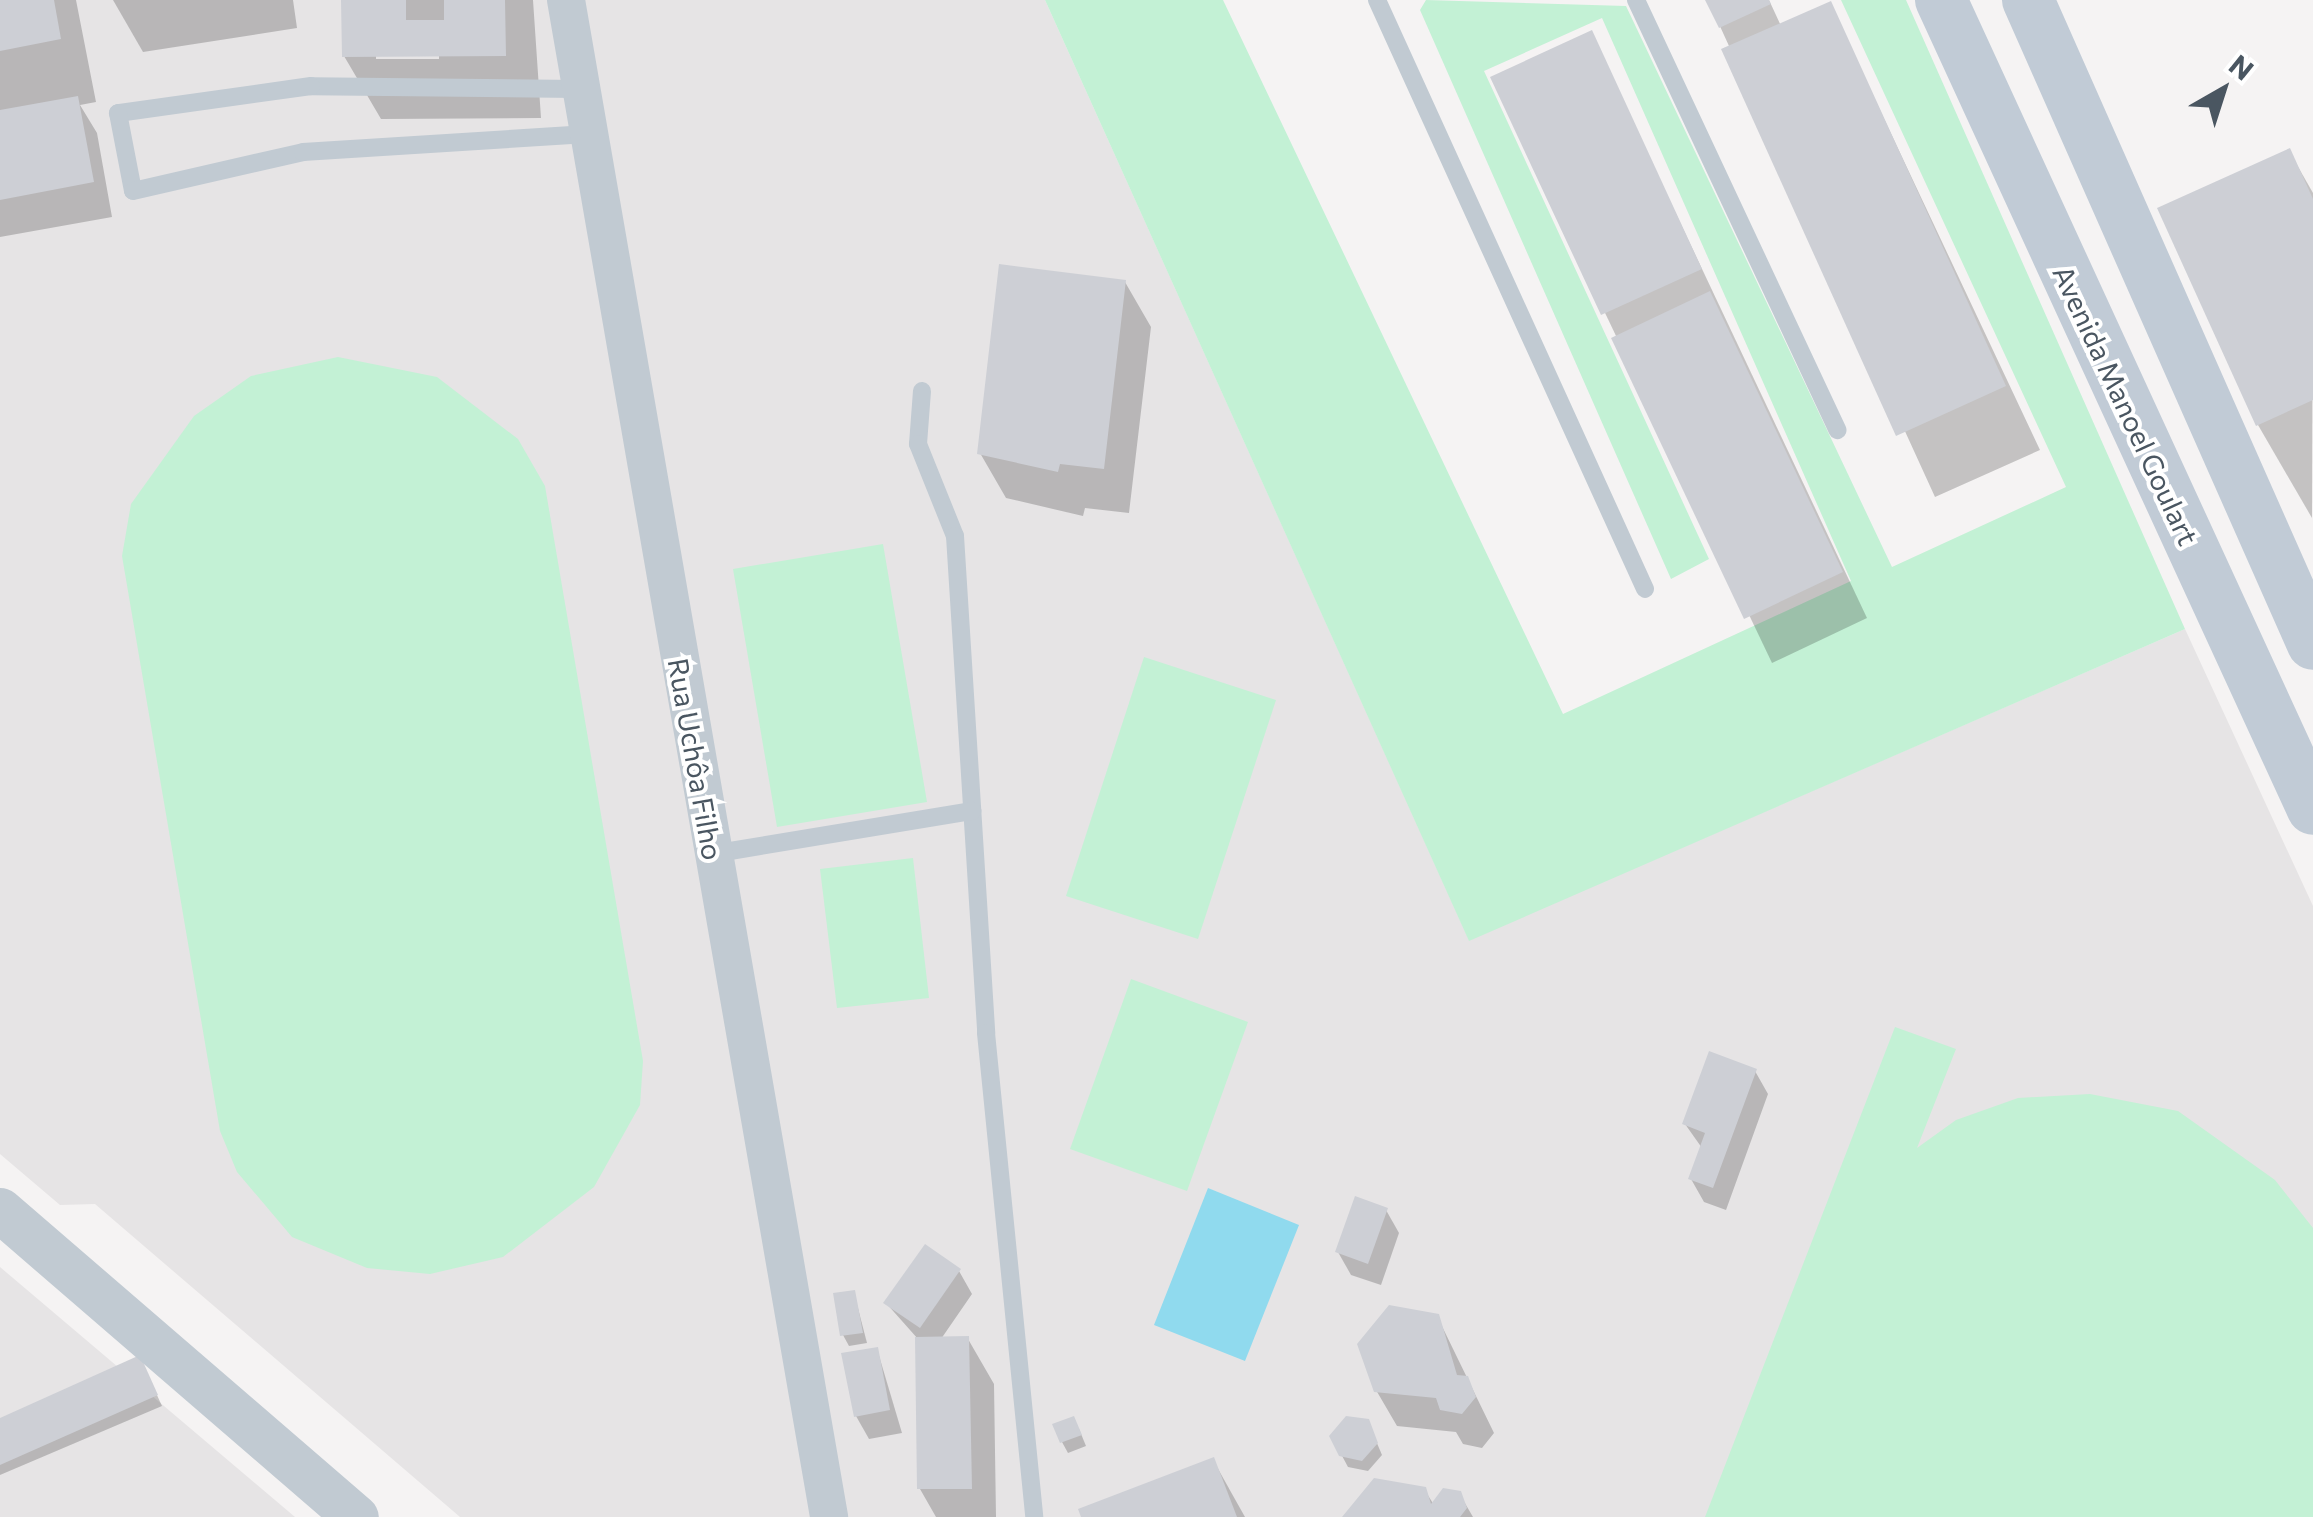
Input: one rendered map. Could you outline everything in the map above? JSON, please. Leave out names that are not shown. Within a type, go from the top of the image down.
[{"type":"main road","name":"Avenida Manoel Goulart","points":[[1941,0],[2313,808]]},
{"type":"main road","points":[[2028,0],[2313,644]]},
{"type":"street","name":"Rua Uchôa Filho","points":[[566,0],[830,1517]]},
{"type":"street","points":[[0,1210],[356,1517]]},
{"type":"lane","points":[[1377,0],[1645,588]]},
{"type":"lane","points":[[1636,0],[1838,430]]},
{"type":"lane","points":[[579,89],[311,86],[118,114],[134,190],[302,152],[587,134]]},
{"type":"lane","points":[[922,391],[918,444],[954,536],[972,811],[1034,1517]]},
{"type":"lane","points":[[712,854],[972,811]]},
{"type":"shaded area","points":[[0,0],[1045,0],[1469,940],[2185,629],[2313,906],[2313,1517],[460,1517],[95,1204],[60,1205],[0,1154]]},
{"type":"shaded area","points":[[0,1267],[295,1517],[0,1517]]},
{"type":"green space","points":[[1045,0],[1223,0],[1563,714],[1851,581],[1602,18],[1484,71],[1709,559],[1671,579],[1420,10],[1426,0],[1626,6],[1892,567],[2066,487],[1841,0],[1906,0],[2185,629],[1469,941]]},
{"type":"green space","points":[[338,357],[437,377],[518,439],[545,486],[643,1061],[640,1105],[594,1187],[503,1257],[430,1274],[367,1268],[292,1237],[237,1172],[220,1131],[122,556],[131,504],[194,416],[251,376]]},
{"type":"green space","points":[[883,544],[927,802],[777,827],[733,569]]},
{"type":"green space","points":[[1144,657],[1276,700],[1198,939],[1066,896]]},
{"type":"green space","points":[[913,858],[929,998],[837,1008],[820,869]]},
{"type":"green space","points":[[1131,979],[1248,1022],[1187,1191],[1070,1149]]},
{"type":"green space","points":[[1895,1027],[1956,1049],[1917,1148],[1956,1120],[2018,1098],[2090,1094],[2178,1111],[2275,1180],[2313,1228],[2313,1517],[1705,1517]]},
{"type":"water","points":[[1208,1188],[1299,1225],[1245,1361],[1154,1325]]},
{"type":"building","points":[[0,0],[54,0],[61,39],[0,51]]},
{"type":"building","points":[[341,0],[406,0],[406,20],[444,20],[444,0],[505,0],[506,56],[342,57]]},
{"type":"building","points":[[1705,0],[1769,0],[1771,4],[1719,28]]},
{"type":"building","points":[[1831,1],[2006,386],[1896,436],[1721,49]]},
{"type":"building","points":[[1592,30],[1702,269],[1601,315],[1490,77]]},
{"type":"building","points":[[78,96],[94,182],[0,200],[0,110]]},
{"type":"building","points":[[2290,148],[2313,199],[2313,400],[2256,426],[2157,208]]},
{"type":"building","points":[[999,264],[1126,280],[1104,469],[1060,464],[1058,472],[977,454]]},
{"type":"building","points":[[1710,291],[1843,572],[1744,619],[1611,338]]},
{"type":"building","points":[[1709,1051],[1757,1069],[1713,1188],[1688,1179],[1705,1133],[1682,1124]]},
{"type":"building","points":[[1355,1196],[1388,1208],[1368,1264],[1335,1252]]},
{"type":"building","points":[[925,1244],[961,1269],[920,1328],[883,1303]]},
{"type":"building","points":[[855,1290],[863,1333],[840,1336],[833,1293]]},
{"type":"building","points":[[1389,1305],[1439,1314],[1457,1375],[1468,1376],[1476,1397],[1462,1414],[1440,1410],[1436,1398],[1374,1392],[1357,1344]]},
{"type":"building","points":[[969,1336],[972,1489],[917,1489],[915,1337]]},
{"type":"building","points":[[878,1347],[890,1410],[854,1417],[841,1353]]},
{"type":"building","points":[[140,1355],[158,1395],[0,1465],[0,1418]]},
{"type":"building","points":[[1074,1416],[1082,1435],[1060,1443],[1052,1424]]},
{"type":"building","points":[[1346,1416],[1369,1419],[1378,1443],[1362,1461],[1339,1456],[1329,1436]]},
{"type":"building","points":[[1214,1457],[1237,1517],[1081,1517],[1078,1509]]},
{"type":"building","points":[[1374,1478],[1426,1487],[1431,1504],[1443,1488],[1461,1491],[1467,1508],[1460,1517],[1342,1517]]}]
